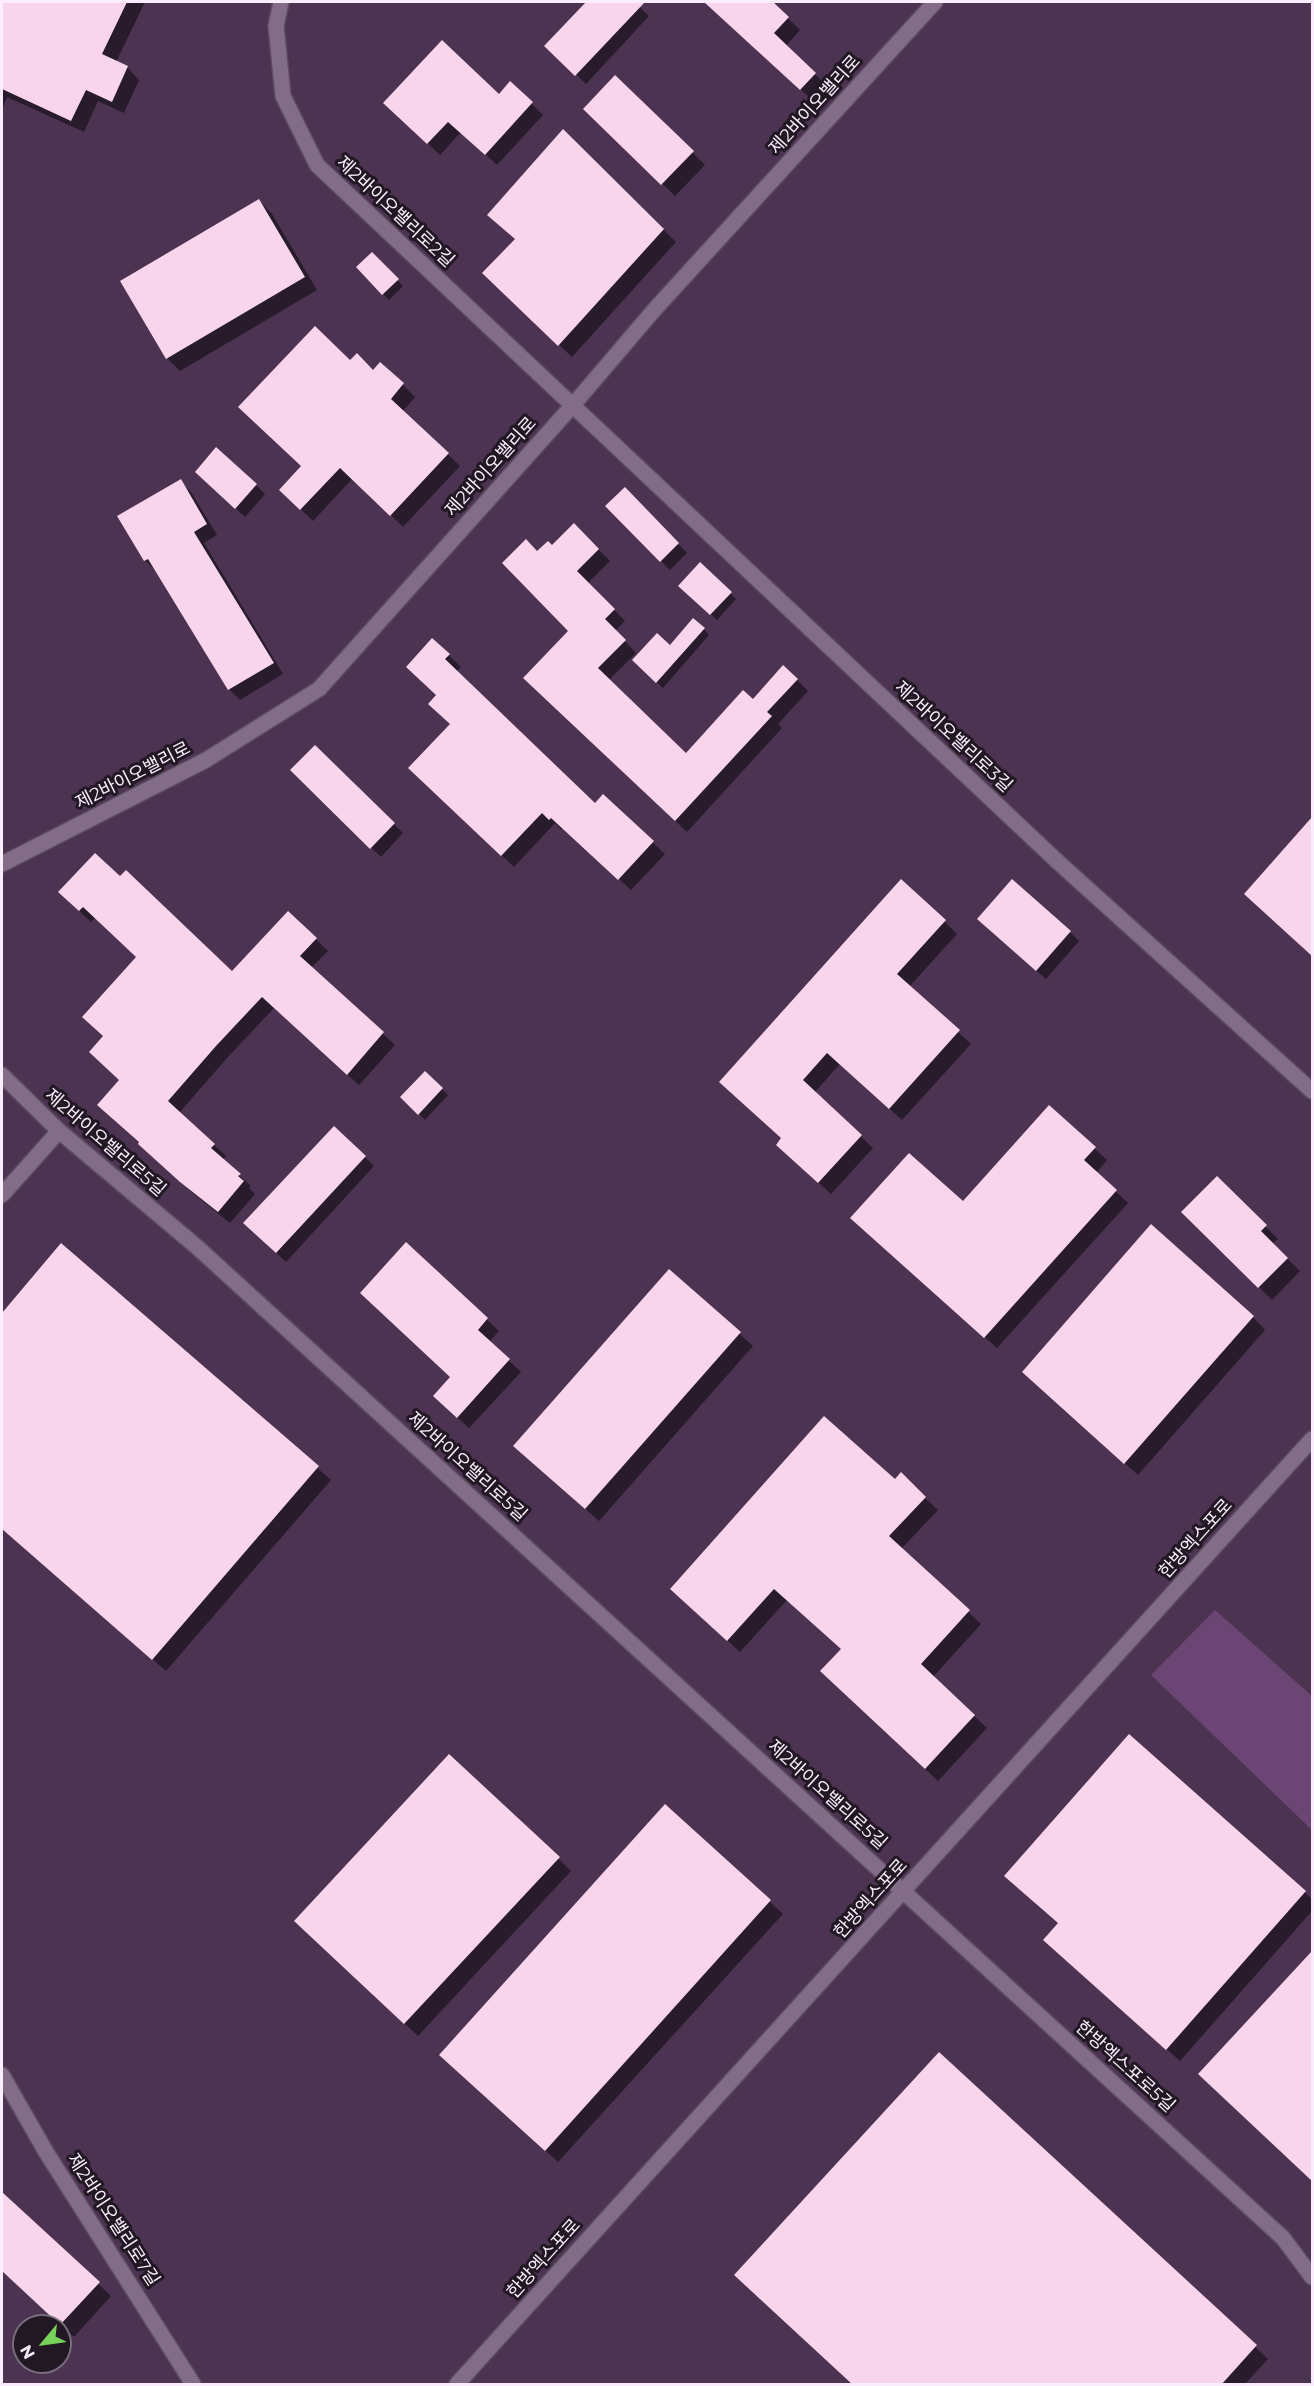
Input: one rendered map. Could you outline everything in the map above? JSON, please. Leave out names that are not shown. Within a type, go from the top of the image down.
[{"type":"street","name":"제2바이오밸리로2길","points":[[281,2],[276,26],[282,96],[317,165],[573,405]]},
{"type":"street","name":"제2바이오밸리로","points":[[2,864],[206,760],[319,689],[573,405],[655,309],[935,2]]},
{"type":"street","name":"제2바이오밸리로3길","points":[[573,405],[1058,862],[1312,1091]]},
{"type":"street","name":"제2바이오밸리로5길","points":[[2,1076],[59,1131],[197,1247],[904,1892]]},
{"type":"street","points":[[2,1195],[59,1131]]},
{"type":"street","name":"한방엑스포로","points":[[457,2385],[1312,1439]]},
{"type":"street","name":"한방엑스포로5길","points":[[904,1892],[1283,2238],[1312,2277]]},
{"type":"street","name":"제2바이오밸리로7길","points":[[2,2075],[46,2152],[193,2385]]},
{"type":"shaded area","points":[[2,2],[1312,2],[1312,2384],[2,2384]]},
{"type":"shaded area","points":[[1215,1610],[1312,1696],[1312,1830],[1151,1675]]},
{"type":"building","points":[[2,2],[127,2],[102,54],[128,66],[112,102],[86,90],[71,121],[2,89]]},
{"type":"building","points":[[586,2],[645,2],[575,76],[544,46]]},
{"type":"building","points":[[704,2],[773,2],[789,17],[774,33],[816,73],[800,90]]},
{"type":"building","points":[[442,40],[499,94],[510,81],[533,102],[485,155],[448,122],[427,144],[383,103]]},
{"type":"building","points":[[615,75],[694,151],[661,185],[583,109]]},
{"type":"building","points":[[563,129],[664,229],[558,346],[482,273],[515,239],[487,215]]},
{"type":"building","points":[[259,199],[305,277],[166,359],[120,281]]},
{"type":"building","points":[[372,252],[399,279],[382,295],[356,267]]},
{"type":"building","points":[[315,326],[350,360],[357,353],[373,370],[380,362],[404,383],[391,399],[449,453],[390,516],[340,468],[300,510],[279,490],[301,466],[238,407]]},
{"type":"building","points":[[216,447],[257,484],[235,509],[195,472]]},
{"type":"building","points":[[181,479],[207,524],[194,532],[274,663],[228,690],[148,559],[144,561],[117,516]]},
{"type":"building","points":[[625,487],[679,543],[660,562],[605,506]]},
{"type":"building","points":[[574,523],[599,549],[577,571],[615,609],[605,619],[626,640],[598,668],[686,753],[743,690],[753,699],[783,665],[798,679],[767,712],[772,716],[675,821],[523,678],[568,631],[502,563],[526,539],[537,551],[548,541],[552,545]]},
{"type":"building","points":[[700,562],[732,592],[710,615],[678,586]]},
{"type":"building","points":[[693,618],[705,628],[656,683],[632,660],[657,633],[670,645]]},
{"type":"building","points":[[432,638],[450,654],[445,659],[595,803],[603,794],[654,841],[618,880],[551,818],[549,820],[542,813],[501,856],[408,768],[450,724],[428,704],[436,695],[406,667]]},
{"type":"building","points":[[315,745],[395,823],[370,849],[290,770]]},
{"type":"building","points":[[1312,817],[1312,956],[1244,894]]},
{"type":"building","points":[[95,853],[120,876],[126,870],[232,971],[288,911],[317,938],[300,956],[384,1032],[347,1075],[262,997],[216,1046],[168,1101],[215,1144],[211,1148],[241,1174],[238,1176],[244,1181],[218,1212],[180,1182],[97,1105],[119,1080],[89,1052],[103,1036],[82,1017],[136,957],[83,907],[79,911],[58,892]]},
{"type":"building","points":[[901,879],[946,920],[897,974],[960,1030],[889,1109],[827,1053],[803,1080],[862,1135],[818,1183],[776,1145],[781,1138],[719,1082]]},
{"type":"building","points":[[1012,879],[1071,931],[1036,971],[977,919]]},
{"type":"building","points":[[425,1071],[443,1088],[418,1115],[400,1097]]},
{"type":"building","points":[[1049,1105],[1096,1147],[1084,1160],[1117,1190],[984,1338],[850,1218],[909,1153],[963,1201]]},
{"type":"building","points":[[334,1126],[366,1156],[276,1253],[243,1223]]},
{"type":"building","points":[[1217,1176],[1267,1225],[1261,1231],[1288,1258],[1258,1288],[1181,1212]]},
{"type":"building","points":[[1151,1224],[1254,1316],[1124,1464],[1022,1372]]},
{"type":"building","points":[[406,1242],[488,1318],[478,1330],[510,1359],[457,1418],[433,1396],[450,1377],[360,1293]]},
{"type":"building","points":[[61,1243],[319,1466],[152,1660],[2,1529],[2,1313]]},
{"type":"building","points":[[669,1269],[741,1332],[585,1509],[513,1446]]},
{"type":"building","points":[[824,1416],[895,1479],[901,1472],[926,1497],[889,1536],[970,1610],[921,1664],[975,1715],[925,1769],[820,1671],[841,1649],[774,1589],[727,1641],[670,1589]]},
{"type":"building","points":[[1129,1734],[1306,1891],[1166,2050],[1043,1940],[1058,1923],[1004,1876]]},
{"type":"building","points":[[449,1754],[560,1857],[404,2024],[294,1921]]},
{"type":"building","points":[[665,1804],[771,1900],[545,2151],[439,2055]]},
{"type":"building","points":[[1312,1951],[1312,2181],[1198,2074]]},
{"type":"building","points":[[939,2052],[1257,2345],[1221,2385],[853,2385],[734,2275]]},
{"type":"building","points":[[2,2192],[100,2282],[70,2314],[48,2314],[2,2271]]}]
